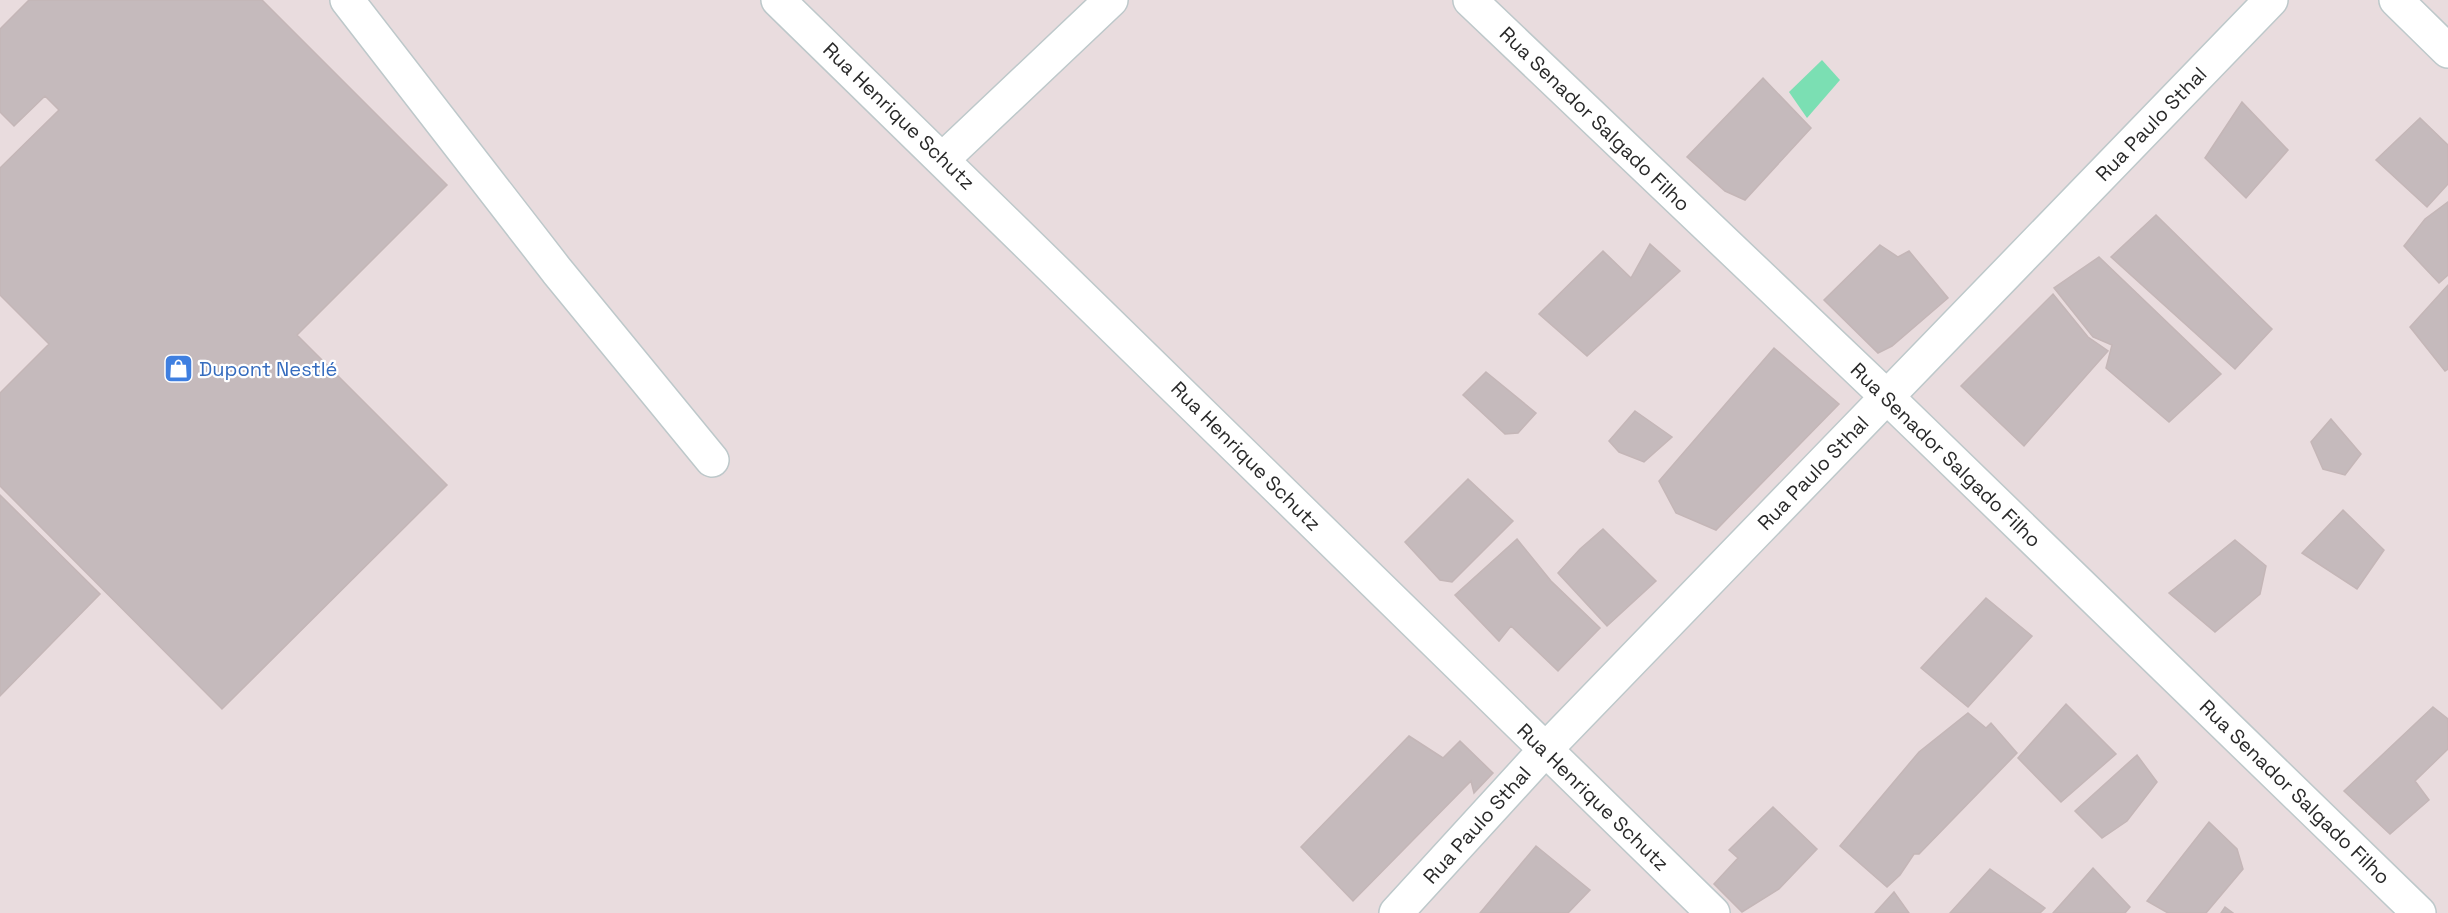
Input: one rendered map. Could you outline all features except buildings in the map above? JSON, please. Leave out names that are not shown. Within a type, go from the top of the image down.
[{"type":"street","points":[[347,0],[557,271],[712,460]]},
{"type":"street","name":"Rua Henrique Schutz","points":[[778,0],[1713,913]]},
{"type":"street","points":[[943,159],[1111,0]]},
{"type":"street","name":"Rua Senador Salgado Filho","points":[[1470,0],[1887,397],[2419,913]]},
{"type":"street","name":"Rua Paulo Sthal","points":[[1403,906],[1545,750],[2271,0]]},
{"type":"street","points":[[2396,0],[2448,51]]},
{"type":"shaded area","points":[[1822,60],[1840,80],[1807,118],[1789,92]]},
{"type":"place","name":"Dupont Nestlé","points":[[178,369]]}]
